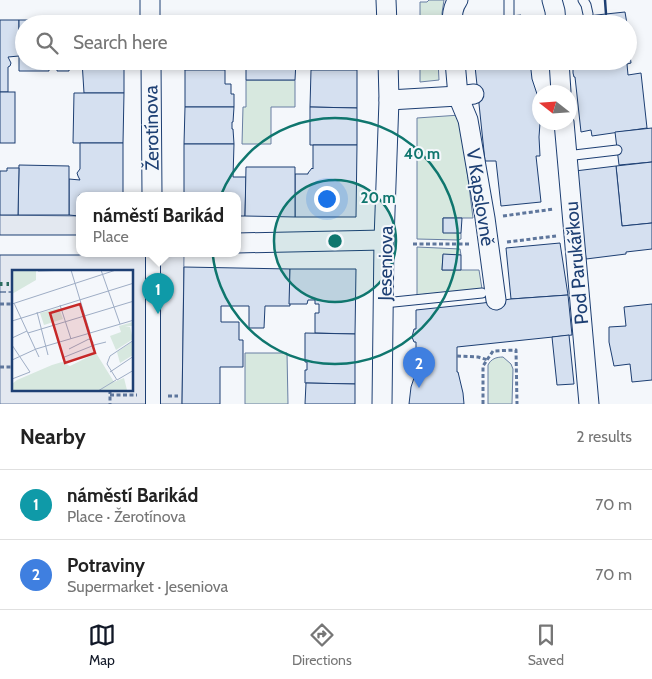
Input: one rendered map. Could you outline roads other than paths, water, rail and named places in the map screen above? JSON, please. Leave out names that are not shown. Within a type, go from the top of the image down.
[{"type":"street","points":[[150,0],[150,15]]},
{"type":"street","points":[[386,0],[387,15]]},
{"type":"street","points":[[453,15],[454,4],[458,0]]},
{"type":"street","points":[[552,0],[555,15]]},
{"type":"street","name":"Žerotínova","points":[[151,70],[152,192]]},
{"type":"street","name":"Jeseniova","points":[[382,404],[388,70]]},
{"type":"street","name":"V Kapslovně","points":[[458,70],[466,95],[468,120],[485,218],[489,297]]},
{"type":"street","points":[[560,70],[561,85]]},
{"type":"street","points":[[389,100],[466,95]]},
{"type":"street","name":"Pod Parukářkou","points":[[564,130],[589,404]]},
{"type":"street","points":[[241,243],[384,240]]},
{"type":"street","points":[[0,245],[76,245]]},
{"type":"street","points":[[153,257],[153,404]]},
{"type":"lane","points":[[509,0],[509,15]]},
{"type":"lane","points":[[584,0],[588,14]]},
{"type":"lane","points":[[566,156],[617,150]]},
{"type":"lane","points":[[384,303],[489,297]]},
{"type":"place","name":"náměstí Barikád","points":[[158,314]]},
{"type":"place","name":"Potraviny","points":[[419,388]]}]
